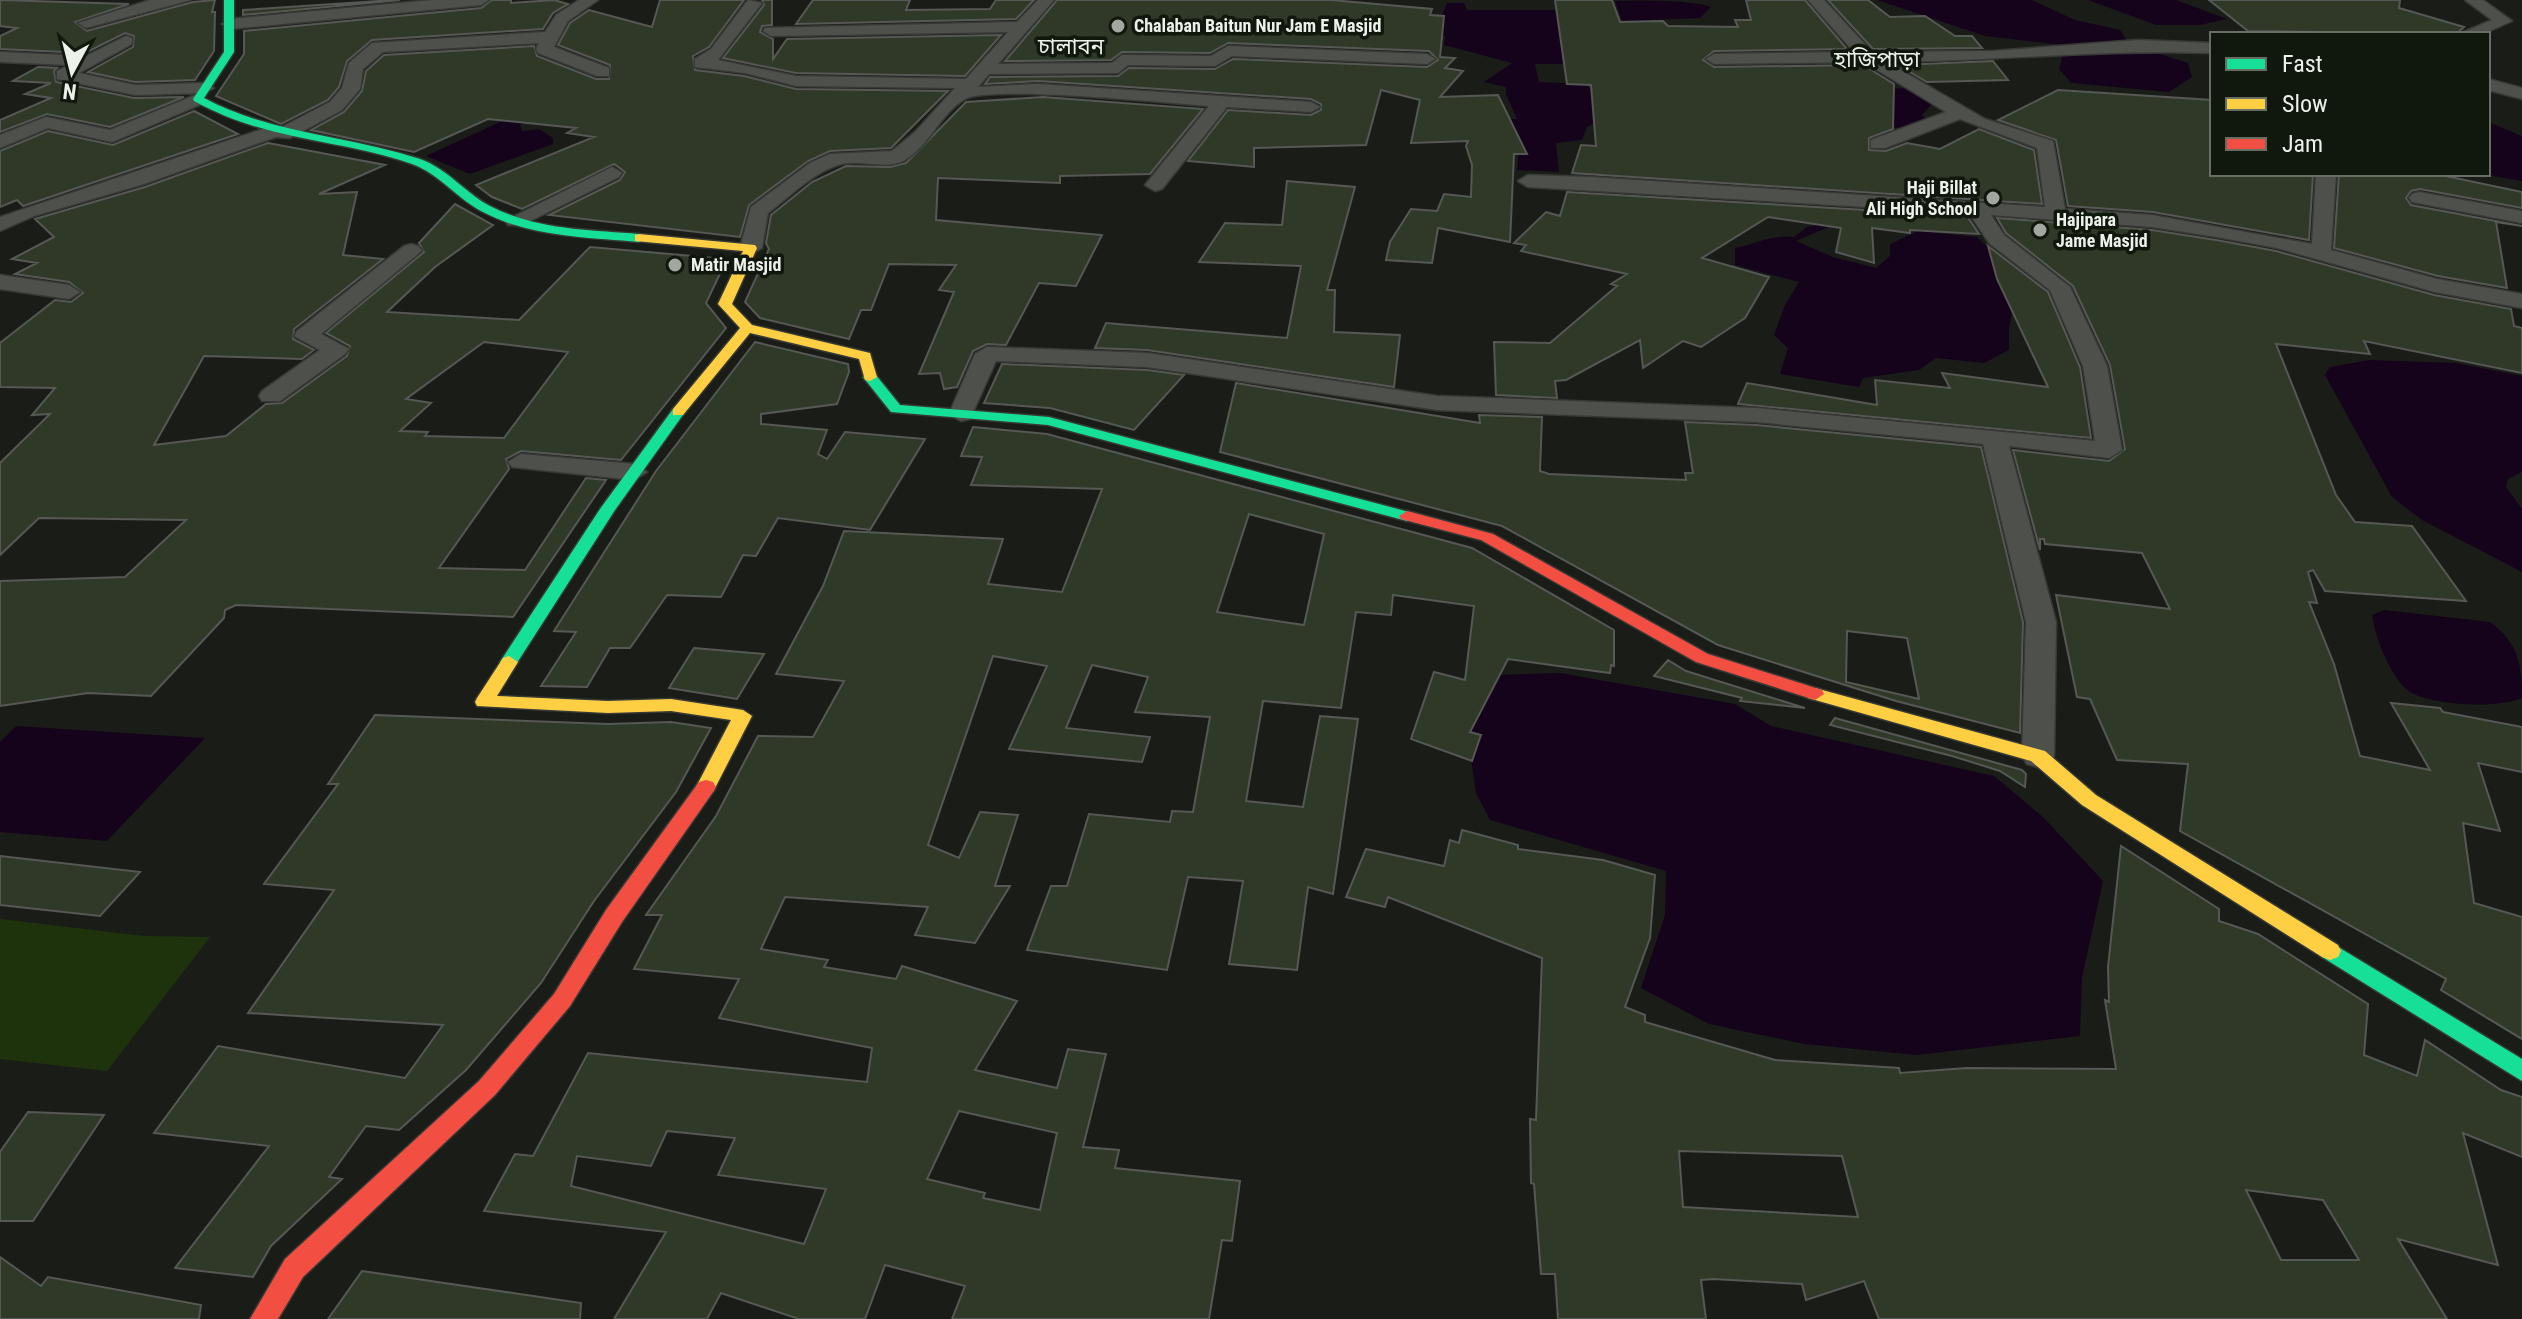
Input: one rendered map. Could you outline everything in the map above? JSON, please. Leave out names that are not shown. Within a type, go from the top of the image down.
[{"type":"street","points":[[86,23],[148,5],[183,0]]},
{"type":"street","points":[[0,142],[46,122],[112,136],[202,93],[229,52],[229,0]]},
{"type":"street","points":[[230,24],[481,0]]},
{"type":"street","points":[[590,0],[562,18],[544,49],[603,72]]},
{"type":"street","points":[[1046,0],[922,136],[897,157],[837,158],[817,167],[758,211],[751,248],[725,304],[747,328],[865,356],[871,379],[896,409],[1049,421],[1487,537],[1702,658],[1885,716],[2038,756],[2089,800],[2522,1071]]},
{"type":"street","points":[[1816,0],[1866,56],[1960,113],[2000,131],[2046,145],[2056,213]]},
{"type":"street","points":[[2473,0],[2504,21],[2473,32]]},
{"type":"street","points":[[754,3],[717,53],[701,63],[745,68],[796,81],[971,82],[1311,107]]},
{"type":"street","points":[[771,31],[1023,27]]},
{"type":"street","points":[[0,225],[27,212],[278,133],[336,106],[351,89],[355,67],[378,47],[551,37]]},
{"type":"street","points":[[126,41],[63,75],[135,90],[202,93],[221,116],[278,133],[416,161],[449,176],[471,201],[515,221],[556,230],[707,247],[751,248]]},
{"type":"street","points":[[1714,59],[1993,56],[2138,45],[2210,48]]},
{"type":"street","points":[[971,82],[1118,68],[1122,60],[1215,61],[1228,51],[1427,59]]},
{"type":"street","points":[[4,59],[91,61]]},
{"type":"street","points":[[2490,85],[2522,94]]},
{"type":"street","points":[[1155,185],[1222,101]]},
{"type":"street","points":[[1878,144],[1960,113]]},
{"type":"street","points":[[515,221],[612,173]]},
{"type":"street","points":[[2320,254],[2325,238],[2322,209],[2326,176]]},
{"type":"street","points":[[1528,181],[1600,182],[1771,195],[1936,202],[1976,208],[2152,221],[2279,242],[2406,278],[2522,301]]},
{"type":"street","points":[[2419,198],[2522,217]]},
{"type":"street","points":[[961,414],[987,354],[1147,360],[1437,403],[1756,415],[2109,450],[2095,366],[2059,287],[1996,239],[1976,208]]},
{"type":"street","points":[[271,396],[337,349],[305,336],[411,250]]},
{"type":"street","points":[[0,282],[69,292]]},
{"type":"street","points":[[263,1319],[294,1268],[487,1088],[562,1000],[614,916],[697,803],[743,716],[671,705],[608,707],[484,702],[634,472],[700,381],[747,328]]},
{"type":"street","points":[[1994,437],[2041,622],[2038,756]]},
{"type":"street","points":[[521,462],[634,472]]},
{"type":"green space","points":[[0,919],[144,936],[210,937],[107,1071],[0,1059]]},
{"type":"shaded area","points":[[1877,0],[2032,0],[2075,20],[2120,30],[2128,42],[2080,47],[1985,36]]},
{"type":"shaded area","points":[[2088,0],[2176,0],[2227,19],[2200,25],[2156,25]]},
{"type":"shaded area","points":[[1615,1],[1679,2],[1711,7],[1700,18],[1622,21]]},
{"type":"shaded area","points":[[1447,3],[1464,3],[1467,10],[1561,10],[1611,64],[1535,64],[1539,82],[1586,84],[1599,99],[1603,119],[1587,127],[1582,140],[1556,143],[1559,172],[1517,170],[1520,140],[1438,116],[1517,119],[1506,87],[1484,82],[1512,63],[1444,45],[1445,36],[1436,31]]},
{"type":"shaded area","points":[[2151,51],[2188,63],[2192,77],[2169,92],[2071,83],[2059,69],[2063,55]]},
{"type":"shaded area","points":[[1908,88],[1928,98],[1932,104],[1922,115],[1927,120],[1903,128],[1869,126],[1866,90]]},
{"type":"shaded area","points":[[519,113],[531,118],[520,125],[522,131],[539,129],[553,138],[553,144],[470,174],[426,156]]},
{"type":"shaded area","points":[[2490,123],[2522,136],[2522,181],[2490,176]]},
{"type":"shaded area","points":[[1826,207],[1835,207],[1831,226],[1796,241],[1833,257],[1876,268],[1890,256],[1890,244],[1918,231],[1977,237],[2008,267],[2013,308],[2009,350],[1984,363],[1936,358],[1919,370],[1863,378],[1859,387],[1780,374],[1788,348],[1774,335],[1785,305],[1799,282],[1735,265],[1735,248],[1770,238],[1794,237],[1807,227],[1818,225]]},
{"type":"shaded area","points":[[2369,360],[2456,363],[2522,376],[2522,472],[2508,479],[2506,487],[2522,509],[2522,572],[2422,520],[2392,497],[2325,375],[2330,367]]},
{"type":"shaded area","points":[[2384,610],[2490,622],[2507,638],[2517,656],[2522,698],[2497,704],[2463,704],[2429,699],[2406,689],[2389,664],[2376,634],[2372,615]]},
{"type":"shaded area","points":[[1560,673],[1735,704],[1771,726],[1994,776],[2043,817],[2103,881],[2082,978],[2080,1036],[1917,1055],[1804,1044],[1709,1024],[1641,988],[1665,915],[1666,871],[1490,820],[1476,793],[1467,732],[1495,675]]},
{"type":"shaded area","points":[[16,726],[205,738],[107,841],[0,832],[0,742]]},
{"type":"building","points":[[0,0],[129,4],[75,22],[87,31],[193,2],[215,0],[212,12],[215,12],[214,51],[195,80],[135,82],[88,72],[133,47],[134,36],[125,33],[85,53],[0,49],[0,36],[17,28],[0,26]]},
{"type":"building","points":[[400,0],[243,15],[243,10]]},
{"type":"building","points":[[492,0],[511,0],[511,3],[554,0],[568,4],[553,13],[543,29],[372,40],[347,61],[339,87],[328,100],[281,124],[216,96],[244,54],[244,31],[481,8]]},
{"type":"building","points":[[660,0],[744,0],[709,47],[693,56],[695,70],[744,76],[796,89],[948,91],[891,148],[830,151],[808,161],[749,205],[740,237],[549,215],[620,180],[625,172],[614,164],[522,209],[492,197],[476,185],[594,137],[567,133],[576,128],[488,119],[414,152],[311,130],[344,112],[362,91],[366,71],[384,55],[534,46],[537,56],[596,79],[609,79],[610,65],[558,45],[570,23],[589,10],[652,27]]},
{"type":"building","points":[[762,0],[772,0],[772,25],[762,26],[760,32],[773,39],[773,59],[787,39],[1001,35],[965,76],[796,73],[723,58],[764,5]]},
{"type":"building","points":[[813,0],[910,0],[906,10],[990,9],[996,0],[1034,0],[1016,19],[796,24]]},
{"type":"building","points":[[1057,0],[1331,0],[1432,9],[1430,15],[1444,16],[1440,57],[1455,58],[1445,68],[1463,71],[1440,97],[1498,95],[1527,154],[1514,154],[1510,242],[1438,228],[1432,263],[1386,260],[1390,242],[1411,209],[1437,211],[1444,194],[1471,197],[1472,165],[1466,146],[1468,141],[1411,143],[1420,100],[1381,90],[1366,145],[1254,148],[1254,167],[1188,161],[1228,110],[1311,115],[1321,110],[1321,104],[1311,99],[1038,81],[985,84],[990,77],[1118,76],[1129,68],[1215,69],[1233,59],[1427,67],[1438,60],[1429,51],[1228,43],[1210,53],[1122,52],[1111,60],[1005,61]]},
{"type":"building","points":[[1555,0],[1612,0],[1620,22],[1663,21],[1668,26],[1738,27],[1735,20],[1751,20],[1746,0],[1805,0],[1847,49],[1714,51],[1703,60],[1714,67],[1863,65],[1894,84],[1893,129],[1869,138],[1869,150],[1886,151],[1907,143],[1940,149],[1979,129],[2034,150],[2042,204],[1572,173],[1581,145],[1596,146],[1591,85],[1567,84]]},
{"type":"building","points":[[1828,0],[1868,0],[1890,17],[1925,16],[1955,36],[1972,36],[1982,48],[1873,49]]},
{"type":"building","points":[[2209,0],[2400,0],[2399,8],[2464,27],[2458,32],[2248,31]]},
{"type":"building","points":[[1993,61],[2008,80],[1927,82],[1898,65]]},
{"type":"building","points":[[38,67],[57,68],[54,71],[56,82],[134,98],[184,97],[110,127],[47,114],[0,132],[0,120],[51,98],[25,94],[51,83],[13,81]]},
{"type":"building","points":[[2058,90],[2210,100],[2210,176],[2313,176],[2309,240],[2153,212],[2068,206],[2056,140],[1998,120]]},
{"type":"building","points":[[1043,97],[1203,109],[1150,174],[1060,176],[1060,183],[938,178],[936,220],[1102,235],[1076,286],[1039,283],[1006,345],[987,344],[973,351],[957,387],[944,389],[940,373],[919,374],[954,292],[939,290],[956,265],[889,264],[871,310],[861,310],[849,339],[760,318],[745,302],[769,249],[766,243],[771,215],[812,182],[846,166],[890,167],[906,163],[966,102]]},
{"type":"building","points":[[194,111],[238,134],[23,206],[17,200],[0,207],[0,151],[48,131],[113,145]]},
{"type":"building","points":[[268,143],[385,165],[319,194],[357,192],[343,255],[383,259],[294,329],[293,339],[314,350],[302,359],[204,356],[154,445],[226,436],[266,404],[282,403],[347,356],[350,346],[326,333],[424,252],[419,243],[455,204],[493,225],[435,267],[387,312],[519,320],[590,247],[727,259],[706,303],[726,328],[621,460],[521,451],[506,459],[509,469],[439,568],[525,570],[586,478],[606,480],[513,617],[236,605],[225,610],[224,618],[151,696],[88,693],[0,706],[0,581],[125,577],[186,520],[39,518],[0,555],[0,463],[50,414],[32,415],[55,388],[0,387],[0,343],[55,300],[71,302],[83,293],[69,282],[15,274],[37,263],[12,259],[54,237],[35,219],[145,187]],"holes":[[[484,342],[568,352],[504,438],[425,436],[428,432],[400,431],[431,403],[406,399]]]},
{"type":"building","points":[[2339,176],[2446,176],[2522,192],[2522,208],[2420,189],[2411,191],[2406,198],[2411,205],[2522,226],[2496,222],[2507,288],[2438,276],[2334,248]]},
{"type":"building","points":[[1287,181],[1355,187],[1327,290],[1335,290],[1334,332],[1400,335],[1394,387],[1147,350],[1095,348],[1106,323],[1287,338],[1301,266],[1199,262],[1225,223],[1282,225]]},
{"type":"building","points":[[1567,192],[1967,216],[1979,234],[1910,230],[1910,233],[1872,228],[1874,263],[1836,252],[1841,228],[1768,217],[1702,258],[1769,277],[1745,318],[1701,347],[1683,341],[1643,368],[1640,340],[1566,380],[1555,381],[1557,398],[1496,395],[1494,342],[1550,343],[1617,286],[1611,284],[1627,274],[1521,251],[1526,245],[1514,243],[1546,212],[1560,216]]},
{"type":"building","points":[[1997,218],[2152,230],[2216,240],[2276,251],[2434,295],[2511,309],[2514,326],[2522,328],[2522,373],[2364,341],[2370,354],[2276,344],[2336,495],[2355,522],[2412,526],[2466,601],[2325,591],[2313,570],[2308,572],[2317,603],[2309,602],[2334,664],[2360,756],[2430,770],[2391,703],[2440,708],[2443,712],[2522,727],[2522,772],[2478,763],[2500,831],[2463,823],[2474,903],[2522,917],[2522,1039],[2441,990],[2446,979],[2180,831],[2188,764],[2117,760],[2090,699],[2077,697],[2056,595],[2170,609],[2142,553],[2045,544],[2044,539],[2040,539],[2040,550],[2013,450],[2109,461],[2125,449],[2110,365],[2073,286],[2006,233]]},
{"type":"building","points":[[1988,246],[2048,292],[2080,367],[2091,438],[1738,404],[1747,383],[1877,405],[1875,380],[1950,388],[1942,373],[2048,387],[1997,279]]},
{"type":"building","points":[[755,342],[848,364],[849,372],[837,404],[761,414],[761,424],[827,430],[818,454],[827,459],[845,432],[925,439],[870,530],[778,518],[756,556],[743,555],[721,597],[667,595],[630,648],[610,648],[587,687],[541,686],[576,632],[554,631],[656,471]]},
{"type":"building","points":[[1002,364],[1147,370],[1184,375],[1134,430],[1050,408],[984,403]]},
{"type":"building","points":[[1236,383],[1480,423],[1479,415],[1542,417],[1540,471],[1549,474],[1686,480],[1685,473],[1693,473],[1685,422],[1756,425],[1981,447],[2023,622],[2020,733],[1896,701],[1718,645],[1502,526],[1220,452]],"holes":[[[1847,631],[1907,638],[1919,699],[1846,682]]]},
{"type":"building","points":[[973,427],[1047,434],[1472,548],[1614,630],[1614,666],[1611,665],[1610,673],[1508,659],[1470,732],[1481,735],[1472,761],[1411,739],[1434,672],[1465,680],[1474,606],[1393,595],[1391,615],[1356,612],[1341,708],[1263,701],[1246,801],[1303,807],[1320,716],[1358,719],[1333,894],[1308,887],[1297,970],[1229,964],[1243,881],[1188,877],[1167,970],[1027,950],[1051,886],[1067,886],[1089,814],[1170,822],[1172,811],[1193,812],[1210,717],[1135,712],[1148,677],[1092,665],[1066,728],[1150,737],[1142,762],[1009,749],[1047,666],[993,656],[928,845],[959,858],[980,812],[1018,815],[995,886],[1010,886],[975,943],[915,935],[928,907],[785,897],[761,949],[828,960],[824,967],[896,979],[902,966],[1017,1001],[975,1070],[1057,1088],[1068,1049],[1106,1054],[1083,1147],[1119,1150],[1115,1168],[1240,1181],[1232,1241],[1222,1240],[1209,1319],[952,1319],[965,1286],[885,1265],[865,1319],[799,1319],[721,1293],[707,1319],[614,1319],[666,1232],[484,1211],[515,1154],[533,1156],[588,1053],[867,1082],[872,1048],[719,1018],[739,979],[634,969],[662,915],[646,915],[716,816],[758,736],[813,737],[844,681],[776,674],[823,586],[844,531],[1003,539],[988,584],[1062,592],[1102,489],[971,485],[982,457],[961,456]],"holes":[[[1249,514],[1324,534],[1304,625],[1217,612]],[[959,1111],[1057,1133],[1040,1210],[983,1198],[985,1193],[927,1179]],[[667,1131],[735,1138],[718,1175],[826,1189],[804,1244],[571,1186],[577,1156],[651,1166]]]},
{"type":"building","points":[[694,648],[764,654],[737,699],[669,688]]},
{"type":"building","points":[[1668,660],[1686,671],[1805,708],[1740,701],[1742,698],[1654,676]]},
{"type":"building","points":[[375,715],[608,724],[671,722],[711,728],[676,792],[594,901],[541,983],[466,1070],[399,1130],[366,1126],[329,1177],[342,1179],[271,1246],[253,1277],[175,1268],[269,1146],[154,1133],[218,1046],[405,1078],[443,1025],[248,1013],[334,890],[264,884],[338,784],[328,784]]},
{"type":"building","points":[[1835,718],[2022,770],[2026,774],[2025,787],[2000,771],[1830,725]]},
{"type":"building","points":[[1462,830],[1518,845],[1518,849],[1603,860],[1655,875],[1650,938],[1625,1007],[1645,1015],[1645,1022],[1775,1060],[1899,1068],[1900,1073],[1967,1068],[2116,1069],[2105,1000],[2109,1002],[2108,967],[2121,846],[2219,909],[2219,921],[2258,934],[2368,1004],[2364,1055],[2417,1076],[2425,1040],[2501,1090],[2522,1097],[2522,1157],[2463,1133],[2498,1265],[2398,1239],[2447,1319],[1879,1319],[1864,1281],[1806,1300],[1802,1284],[1713,1279],[1701,1280],[1706,1319],[1558,1319],[1555,1274],[1541,1274],[1534,1184],[1531,1183],[1530,1119],[1536,1120],[1542,958],[1388,897],[1385,907],[1346,897],[1366,849],[1444,866],[1450,840],[1459,843]],"holes":[[[1679,1151],[1842,1156],[1858,1217],[1683,1207]],[[2246,1190],[2323,1200],[2359,1260],[2281,1260]]]},
{"type":"building","points":[[0,856],[140,872],[100,916],[0,905]]},
{"type":"building","points":[[28,1112],[104,1115],[33,1221],[0,1221],[0,1152]]},
{"type":"building","points":[[0,1257],[41,1286],[48,1277],[201,1305],[199,1319],[0,1319]]},
{"type":"building","points":[[362,1271],[581,1303],[580,1319],[328,1319]]},
{"type":"traffic: fast","points":[[229,0],[229,52],[198,99],[224,113],[277,131],[414,161],[442,176],[484,208],[521,223],[560,231],[639,238]]},
{"type":"traffic: fast","points":[[870,377],[896,409],[1049,421],[1407,516]]},
{"type":"traffic: fast","points":[[509,662],[608,509],[678,412]]},
{"type":"traffic: fast","points":[[2330,951],[2522,1071]]},
{"type":"traffic: slow","points":[[639,238],[751,248],[725,304],[747,328],[865,356],[870,377]]},
{"type":"traffic: slow","points":[[678,412],[747,328]]},
{"type":"traffic: slow","points":[[509,662],[484,702],[608,707],[671,705],[743,716],[706,787]]},
{"type":"traffic: slow","points":[[1815,694],[2038,756],[2089,800],[2330,951]]},
{"type":"traffic: jam","points":[[1407,516],[1487,537],[1702,658],[1815,694]]},
{"type":"traffic: jam","points":[[263,1319],[294,1268],[487,1088],[562,1000],[614,916],[706,787]]},
{"type":"place","name":"Chalaban Baitun Nur Jam E Masjid","points":[[1118,26]]},
{"type":"place","name":"Haji Billat Ali High School","points":[[1993,198]]},
{"type":"place","name":"Hajipara Jame Masjid","points":[[2040,230]]},
{"type":"place","name":"Matir Masjid","points":[[675,265]]},
{"type":"district","name":"চালাবন","points":[[1071,46]]},
{"type":"district","name":"হাজিপাড়া","points":[[1877,59]]}]
